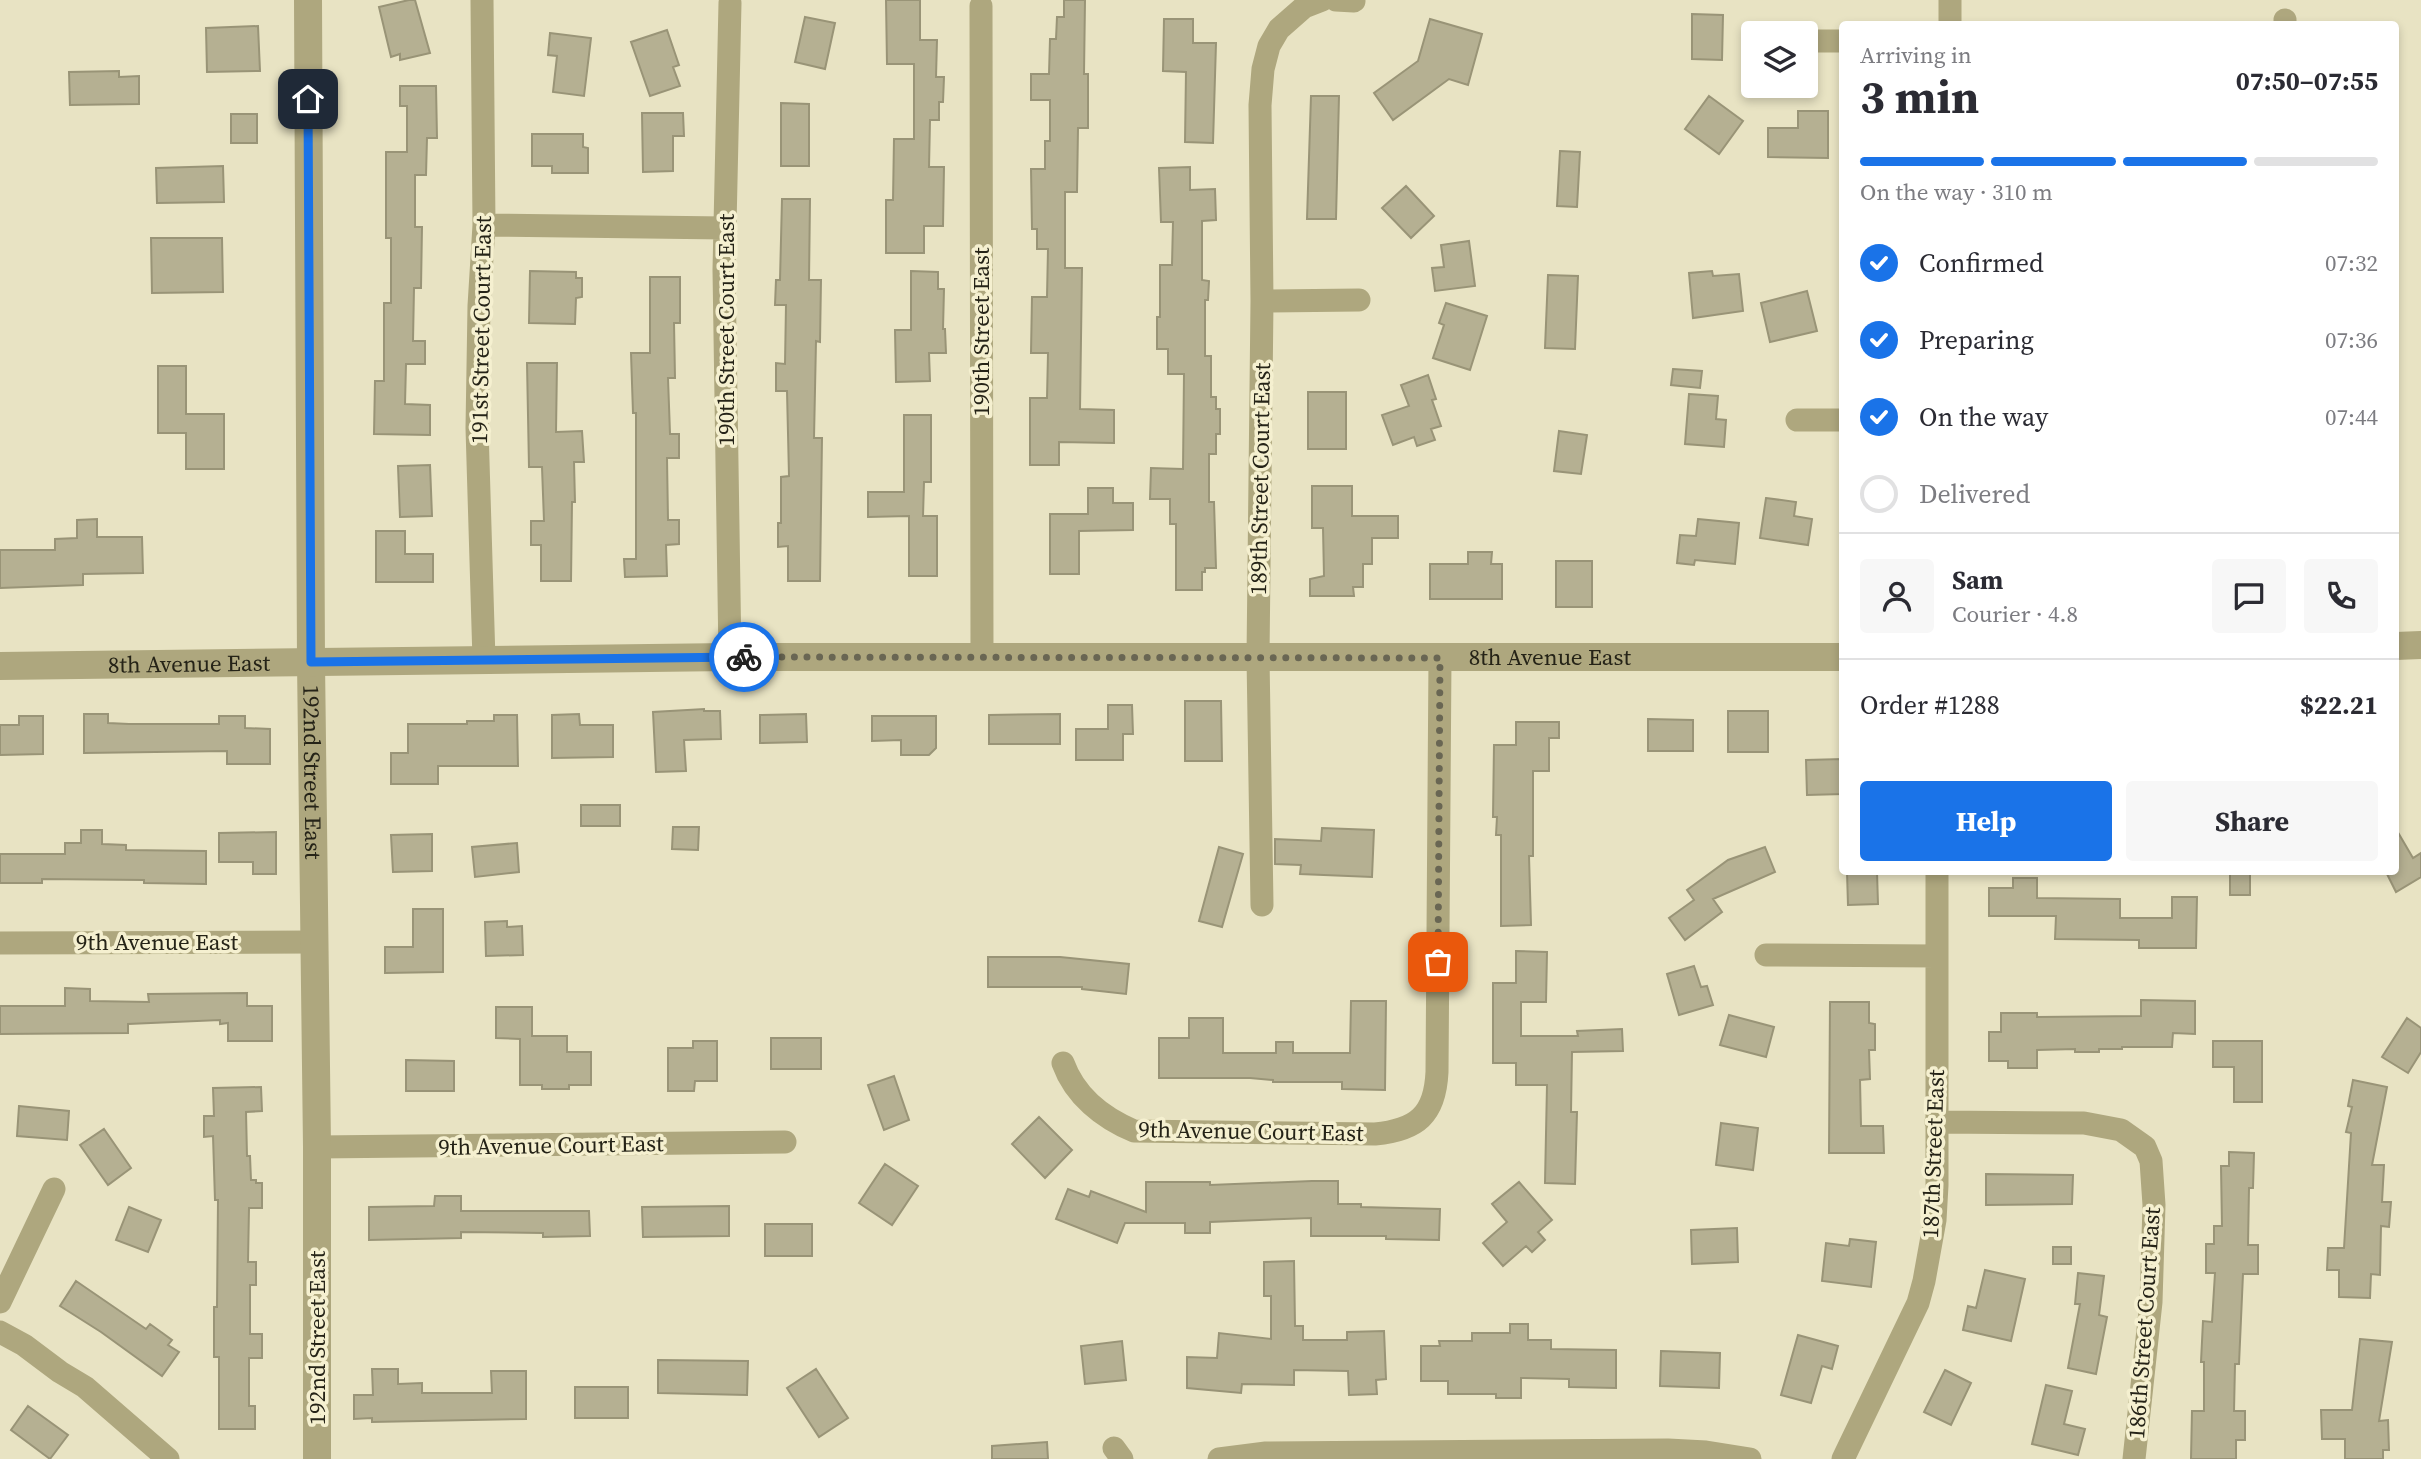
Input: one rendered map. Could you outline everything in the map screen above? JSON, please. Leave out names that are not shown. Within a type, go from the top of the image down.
[{"type":"street","name":"192nd Street East","points":[[308,0],[317,1459]]},
{"type":"street","name":"191st Street Court East","points":[[482,0],[484,225],[479,306],[477,428],[484,660]]},
{"type":"street","name":"189th Street Court East","points":[[1258,657],[1262,301],[1259,141],[1263,69],[1269,46],[1279,30],[1304,7],[1322,0]]},
{"type":"street","points":[[1336,0],[1354,1]]},
{"type":"street","points":[[1950,0],[1950,21]]},
{"type":"street","name":"190th Street Court East","points":[[730,3],[724,270],[730,657]]},
{"type":"street","name":"190th Street East","points":[[981,6],[982,657]]},
{"type":"street","points":[[1818,41],[1839,41]]},
{"type":"street","points":[[484,225],[726,229]]},
{"type":"street","points":[[1262,301],[1359,300]]},
{"type":"street","points":[[1797,420],[1839,420]]},
{"type":"street","points":[[2399,646],[2421,645]]},
{"type":"street","name":"8th Avenue East","points":[[0,666],[730,657],[1839,657]]},
{"type":"street","points":[[1258,657],[1262,905]]},
{"type":"street","name":"9th Avenue Court East","points":[[1063,1063],[1069,1078],[1099,1113],[1135,1131],[1375,1134],[1399,1132],[1412,1126],[1423,1116],[1436,1093],[1437,1072],[1440,658]]},
{"type":"street","name":"187th Street East","points":[[1843,1459],[1910,1321],[1924,1281],[1935,1220],[1937,875]]},
{"type":"street","name":"9th Avenue East","points":[[0,943],[314,942]]},
{"type":"street","points":[[1766,955],[1937,956]]},
{"type":"street","name":"186th Street Court East","points":[[1936,1122],[2084,1123],[2121,1130],[2145,1147],[2151,1161],[2154,1206],[2151,1301],[2134,1459]]},
{"type":"street","name":"9th Avenue Court East","points":[[317,1147],[785,1142]]},
{"type":"street","points":[[0,1302],[54,1189]]},
{"type":"street","points":[[0,1332],[24,1345],[85,1387],[168,1459]]},
{"type":"street","points":[[1219,1459],[1266,1453],[1492,1456],[1668,1450],[1706,1452],[1750,1459]]},
{"type":"building","points":[[415,0],[430,53],[400,60],[400,54],[391,57],[379,7]]},
{"type":"building","points":[[886,0],[920,0],[920,40],[937,40],[936,77],[944,77],[939,120],[930,120],[929,167],[944,167],[943,226],[924,226],[924,253],[886,253],[886,200],[893,200],[894,139],[914,139],[914,64],[887,64]]},
{"type":"building","points":[[1064,0],[1085,0],[1084,74],[1088,74],[1088,128],[1078,128],[1077,192],[1065,192],[1065,268],[1082,268],[1080,409],[1114,410],[1114,443],[1059,442],[1059,465],[1030,465],[1030,398],[1047,398],[1048,353],[1031,353],[1032,297],[1047,297],[1048,249],[1037,249],[1037,229],[1032,229],[1031,169],[1045,169],[1045,141],[1050,141],[1050,100],[1031,100],[1031,74],[1049,74],[1050,39],[1056,39],[1057,17],[1064,17]]},
{"type":"building","points":[[1692,14],[1723,15],[1722,60],[1692,59]]},
{"type":"building","points":[[805,17],[835,23],[825,69],[795,62]]},
{"type":"building","points":[[1164,19],[1193,19],[1193,43],[1216,43],[1213,143],[1185,142],[1186,72],[1163,71]]},
{"type":"building","points":[[1430,19],[1482,34],[1468,85],[1449,79],[1393,120],[1374,93],[1418,61]]},
{"type":"building","points":[[258,26],[260,71],[207,72],[206,28]]},
{"type":"building","points":[[667,30],[679,65],[673,67],[680,86],[650,96],[631,42]]},
{"type":"building","points":[[550,33],[591,38],[584,96],[553,92],[557,56],[548,55]]},
{"type":"building","points":[[119,71],[119,77],[139,76],[139,104],[70,105],[69,72]]},
{"type":"building","points":[[400,86],[436,86],[437,138],[427,138],[426,175],[415,175],[415,227],[422,227],[421,288],[414,288],[413,341],[425,341],[425,364],[406,364],[405,404],[430,405],[430,435],[374,434],[375,381],[384,381],[384,303],[391,303],[391,238],[386,238],[386,152],[407,152],[407,106],[400,106]]},
{"type":"building","points":[[1311,96],[1339,96],[1336,219],[1307,219]]},
{"type":"building","points":[[1709,96],[1743,121],[1719,154],[1685,129]]},
{"type":"building","points":[[781,103],[809,104],[809,166],[781,166]]},
{"type":"building","points":[[1798,111],[1828,111],[1828,158],[1768,157],[1768,128],[1798,128]]},
{"type":"building","points":[[642,113],[683,113],[684,136],[673,136],[673,171],[643,172]]},
{"type":"building","points":[[231,114],[257,114],[257,143],[231,143]]},
{"type":"building","points":[[532,134],[583,134],[583,147],[588,148],[588,173],[552,173],[552,166],[532,166]]},
{"type":"building","points":[[1560,151],[1580,152],[1577,207],[1557,206]]},
{"type":"building","points":[[223,166],[224,202],[157,203],[156,168]]},
{"type":"building","points":[[1190,167],[1190,190],[1215,189],[1216,220],[1202,221],[1202,280],[1209,281],[1208,300],[1205,300],[1205,356],[1211,356],[1211,397],[1216,397],[1216,409],[1220,409],[1220,434],[1216,434],[1216,454],[1209,454],[1209,502],[1214,502],[1216,568],[1205,568],[1205,572],[1202,572],[1202,590],[1176,590],[1176,524],[1170,524],[1170,499],[1150,499],[1151,468],[1183,469],[1184,374],[1168,374],[1168,349],[1157,349],[1160,265],[1172,265],[1173,222],[1161,222],[1159,168]]},
{"type":"building","points":[[1406,186],[1434,216],[1411,238],[1382,208]]},
{"type":"building","points":[[782,199],[810,199],[809,280],[821,280],[820,342],[816,341],[814,438],[822,438],[820,581],[788,581],[788,546],[778,547],[781,477],[789,476],[787,391],[776,391],[776,363],[785,364],[786,305],[775,305],[776,280],[780,280]]},
{"type":"building","points":[[151,238],[222,238],[223,292],[152,293]]},
{"type":"building","points":[[1469,241],[1475,286],[1435,291],[1432,268],[1444,267],[1441,245]]},
{"type":"building","points":[[530,271],[576,272],[576,278],[582,278],[582,297],[576,298],[575,324],[529,323]]},
{"type":"building","points":[[911,271],[938,272],[938,289],[944,289],[943,329],[946,353],[929,353],[930,381],[896,382],[895,330],[911,330]]},
{"type":"building","points":[[1712,271],[1713,276],[1739,274],[1743,311],[1693,318],[1689,273]]},
{"type":"building","points":[[1548,275],[1578,276],[1575,349],[1545,348]]},
{"type":"building","points":[[650,277],[680,277],[680,323],[674,323],[675,378],[668,378],[670,434],[679,434],[679,458],[667,458],[668,520],[679,520],[679,544],[666,545],[667,576],[625,577],[624,559],[636,559],[636,413],[633,413],[631,353],[650,353]]},
{"type":"building","points":[[1807,291],[1817,331],[1770,342],[1761,303]]},
{"type":"building","points":[[1446,303],[1487,316],[1470,370],[1433,358],[1444,325],[1439,323]]},
{"type":"building","points":[[527,363],[557,363],[556,432],[582,431],[584,462],[574,462],[571,581],[541,581],[541,545],[531,545],[531,521],[544,521],[542,467],[529,467]]},
{"type":"building","points":[[158,366],[186,366],[186,414],[224,414],[224,469],[186,469],[186,433],[158,433]]},
{"type":"building","points":[[1673,369],[1702,371],[1700,388],[1671,385]]},
{"type":"building","points":[[1428,375],[1436,399],[1432,400],[1441,426],[1431,429],[1435,440],[1417,446],[1414,437],[1393,445],[1382,415],[1409,406],[1401,385]]},
{"type":"building","points":[[1308,392],[1346,392],[1346,449],[1308,449]]},
{"type":"building","points":[[1689,394],[1718,396],[1716,419],[1726,420],[1724,447],[1685,444]]},
{"type":"building","points":[[904,415],[931,415],[931,482],[924,482],[923,516],[937,516],[937,576],[909,576],[909,516],[868,517],[868,492],[904,492]]},
{"type":"building","points":[[1559,431],[1587,435],[1581,474],[1554,471]]},
{"type":"building","points":[[430,465],[432,516],[400,517],[398,466]]},
{"type":"building","points":[[1312,486],[1352,486],[1352,516],[1398,516],[1398,538],[1372,538],[1372,564],[1363,564],[1363,587],[1353,587],[1354,596],[1310,596],[1310,579],[1324,576],[1323,528],[1312,528]]},
{"type":"building","points":[[1088,488],[1113,488],[1113,503],[1133,503],[1133,530],[1079,531],[1079,574],[1050,574],[1050,514],[1088,514]]},
{"type":"building","points":[[1766,498],[1796,502],[1794,516],[1812,519],[1808,545],[1760,538]]},
{"type":"building","points":[[97,519],[97,537],[142,537],[143,573],[83,574],[83,585],[0,588],[0,550],[55,550],[55,539],[77,538],[77,520]]},
{"type":"building","points":[[1698,519],[1739,523],[1735,564],[1695,560],[1694,565],[1677,563],[1680,535],[1696,536]]},
{"type":"building","points":[[376,531],[405,531],[405,554],[433,554],[433,582],[376,582]]},
{"type":"building","points":[[1468,552],[1492,552],[1491,564],[1502,564],[1502,599],[1430,599],[1430,564],[1468,564]]},
{"type":"building","points":[[1556,561],[1592,561],[1592,607],[1556,607]]},
{"type":"building","points":[[1185,701],[1221,701],[1222,761],[1185,761]]},
{"type":"building","points":[[1108,705],[1132,705],[1133,734],[1123,734],[1123,760],[1076,760],[1076,729],[1108,729]]},
{"type":"building","points":[[704,709],[720,711],[721,739],[684,740],[686,771],[656,772],[653,712]]},
{"type":"building","points":[[1728,711],[1768,711],[1768,752],[1728,752]]},
{"type":"building","points":[[84,714],[108,714],[108,723],[129,724],[219,724],[219,716],[245,716],[245,728],[270,729],[270,764],[227,764],[227,751],[84,753]]},
{"type":"building","points":[[579,714],[580,725],[613,725],[613,757],[552,758],[552,715]]},
{"type":"building","points":[[806,714],[807,742],[760,743],[760,715]]},
{"type":"building","points":[[1060,714],[1060,744],[989,744],[989,715]]},
{"type":"building","points":[[494,715],[517,715],[518,766],[438,766],[438,784],[391,784],[391,753],[408,753],[408,724],[467,724],[467,721],[494,721]]},
{"type":"building","points":[[19,716],[43,716],[43,754],[0,755],[0,725],[19,725]]},
{"type":"building","points":[[872,716],[936,716],[936,748],[929,755],[901,755],[901,740],[872,741]]},
{"type":"building","points":[[1648,719],[1693,720],[1693,751],[1648,751]]},
{"type":"building","points":[[1516,722],[1559,722],[1559,738],[1549,738],[1549,771],[1533,771],[1533,856],[1529,856],[1531,925],[1501,926],[1501,835],[1496,835],[1497,817],[1493,817],[1494,745],[1516,745]]},
{"type":"building","points":[[1839,759],[1839,794],[1807,795],[1806,760]]},
{"type":"building","points":[[581,805],[620,805],[620,826],[581,826]]},
{"type":"building","points":[[673,827],[699,827],[698,850],[672,849]]},
{"type":"building","points":[[1322,828],[1374,830],[1372,877],[1300,874],[1301,865],[1275,864],[1275,839],[1321,841]]},
{"type":"building","points":[[81,830],[102,830],[102,844],[126,845],[126,850],[206,851],[206,884],[144,883],[144,880],[42,879],[42,883],[0,883],[0,854],[65,854],[65,843],[81,843]]},
{"type":"building","points":[[276,832],[276,874],[253,874],[253,862],[219,862],[219,833]]},
{"type":"building","points":[[432,834],[432,871],[393,872],[391,835]]},
{"type":"building","points":[[2399,834],[2413,858],[2421,853],[2421,877],[2396,892],[2388,875],[2399,875]]},
{"type":"building","points":[[517,843],[519,872],[475,877],[472,847]]},
{"type":"building","points":[[1219,847],[1243,854],[1222,927],[1199,921]]},
{"type":"building","points":[[1765,847],[1775,872],[1713,899],[1722,912],[1685,940],[1669,918],[1694,900],[1687,890],[1728,860]]},
{"type":"building","points":[[1847,875],[1877,875],[1878,904],[1848,905]]},
{"type":"building","points":[[2230,875],[2250,875],[2250,895],[2230,895]]},
{"type":"building","points":[[2013,878],[2037,878],[2037,898],[2120,899],[2120,918],[2172,918],[2172,897],[2197,897],[2196,948],[2139,948],[2139,940],[2055,939],[2056,916],[1989,916],[1989,888],[2013,888]]},
{"type":"building","points":[[413,909],[443,909],[443,972],[385,973],[385,947],[413,947]]},
{"type":"building","points":[[507,921],[507,927],[522,926],[523,955],[486,956],[485,922]]},
{"type":"building","points":[[1516,951],[1547,952],[1546,1002],[1521,1002],[1521,1036],[1578,1036],[1577,1031],[1622,1029],[1623,1051],[1572,1052],[1571,1112],[1577,1112],[1575,1184],[1545,1183],[1547,1085],[1516,1085],[1516,1063],[1493,1063],[1493,983],[1516,983]]},
{"type":"building","points":[[988,957],[1060,957],[1129,964],[1126,994],[1082,987],[988,987]]},
{"type":"building","points":[[1694,966],[1701,987],[1707,986],[1713,1005],[1679,1015],[1667,974]]},
{"type":"building","points":[[65,988],[90,989],[90,1001],[149,1002],[148,994],[247,993],[247,1006],[272,1006],[272,1041],[228,1041],[228,1023],[220,1024],[220,1020],[128,1024],[128,1033],[0,1034],[0,1006],[65,1006]]},
{"type":"building","points":[[2141,1000],[2195,1001],[2195,1034],[2173,1033],[2172,1047],[2122,1047],[2099,1049],[2099,1052],[2075,1052],[2075,1049],[2037,1050],[2037,1068],[2008,1068],[2008,1061],[1989,1061],[1989,1032],[2001,1032],[2001,1013],[2037,1013],[2037,1017],[2141,1016]]},
{"type":"building","points":[[1351,1001],[1386,1001],[1385,1090],[1342,1089],[1342,1082],[1159,1078],[1159,1038],[1189,1038],[1189,1018],[1223,1018],[1223,1053],[1276,1053],[1276,1042],[1293,1042],[1293,1053],[1350,1053]]},
{"type":"building","points":[[1830,1002],[1869,1002],[1869,1023],[1875,1024],[1875,1050],[1869,1050],[1870,1079],[1860,1080],[1861,1126],[1883,1126],[1884,1153],[1829,1153]]},
{"type":"building","points":[[496,1007],[532,1007],[532,1036],[567,1036],[567,1052],[591,1052],[591,1085],[569,1085],[569,1089],[542,1089],[542,1085],[520,1085],[520,1039],[496,1038]]},
{"type":"building","points":[[1729,1015],[1774,1027],[1766,1057],[1720,1045]]},
{"type":"building","points":[[2407,1018],[2421,1028],[2421,1052],[2408,1073],[2382,1057]]},
{"type":"building","points":[[771,1038],[821,1038],[821,1069],[771,1069]]},
{"type":"building","points":[[693,1041],[717,1041],[717,1081],[695,1081],[694,1091],[668,1091],[668,1048],[693,1048]]},
{"type":"building","points":[[2213,1041],[2262,1041],[2262,1102],[2234,1102],[2234,1067],[2213,1067]]},
{"type":"building","points":[[406,1060],[454,1061],[454,1091],[406,1091]]},
{"type":"building","points":[[894,1076],[909,1120],[884,1130],[868,1085]]},
{"type":"building","points":[[2353,1080],[2387,1087],[2372,1165],[2384,1165],[2382,1202],[2391,1202],[2389,1227],[2381,1226],[2380,1275],[2371,1274],[2370,1298],[2339,1297],[2339,1270],[2327,1270],[2328,1248],[2344,1248],[2351,1133],[2346,1132],[2352,1107],[2348,1106]]},
{"type":"building","points":[[261,1087],[262,1111],[246,1112],[247,1156],[250,1156],[251,1180],[262,1183],[262,1208],[249,1208],[248,1262],[256,1262],[256,1285],[250,1285],[250,1334],[262,1334],[262,1358],[249,1358],[249,1406],[255,1406],[255,1429],[219,1429],[219,1357],[214,1357],[218,1200],[215,1200],[213,1136],[204,1137],[204,1116],[214,1116],[213,1088]]},
{"type":"building","points":[[19,1106],[69,1111],[67,1140],[17,1136]]},
{"type":"building","points":[[1039,1117],[1072,1150],[1045,1178],[1012,1144]]},
{"type":"building","points":[[1721,1123],[1758,1128],[1753,1170],[1716,1165]]},
{"type":"building","points":[[104,1129],[131,1168],[108,1185],[80,1145]]},
{"type":"building","points":[[2229,1152],[2254,1153],[2253,1188],[2249,1188],[2248,1245],[2258,1245],[2258,1274],[2243,1274],[2239,1364],[2235,1364],[2234,1411],[2245,1411],[2245,1440],[2236,1440],[2236,1459],[2191,1459],[2192,1411],[2204,1411],[2204,1362],[2201,1362],[2203,1321],[2212,1322],[2215,1273],[2206,1273],[2206,1244],[2214,1244],[2214,1226],[2222,1226],[2221,1166],[2229,1166]]},
{"type":"building","points":[[885,1164],[918,1186],[892,1225],[859,1203]]},
{"type":"building","points":[[1986,1174],[2073,1175],[2072,1204],[1986,1205]]},
{"type":"building","points":[[1338,1181],[1338,1204],[1440,1209],[1439,1240],[1386,1239],[1386,1236],[1311,1236],[1311,1218],[1210,1222],[1210,1233],[1185,1233],[1185,1223],[1125,1223],[1117,1243],[1056,1219],[1068,1189],[1089,1197],[1091,1191],[1146,1212],[1146,1182],[1210,1182],[1210,1185]]},
{"type":"building","points":[[1519,1182],[1552,1220],[1538,1232],[1545,1240],[1532,1252],[1526,1246],[1503,1266],[1483,1243],[1507,1222],[1492,1204]]},
{"type":"building","points":[[435,1196],[461,1196],[461,1211],[589,1211],[590,1236],[543,1237],[543,1233],[461,1232],[461,1238],[369,1240],[369,1207],[434,1206]]},
{"type":"building","points":[[729,1206],[729,1236],[643,1237],[642,1207]]},
{"type":"building","points":[[129,1207],[161,1220],[148,1252],[116,1240]]},
{"type":"building","points":[[765,1224],[812,1224],[812,1256],[765,1256]]},
{"type":"building","points":[[1737,1228],[1738,1262],[1692,1264],[1691,1230]]},
{"type":"building","points":[[1850,1239],[1876,1242],[1871,1287],[1822,1281],[1826,1243],[1849,1246]]},
{"type":"building","points":[[2053,1247],[2071,1247],[2071,1264],[2053,1264]]},
{"type":"building","points":[[1294,1261],[1295,1326],[1303,1326],[1303,1340],[1347,1340],[1347,1332],[1384,1331],[1386,1379],[1376,1380],[1377,1394],[1349,1395],[1348,1371],[1294,1370],[1294,1385],[1242,1384],[1241,1393],[1187,1388],[1187,1357],[1217,1358],[1219,1333],[1271,1339],[1271,1296],[1264,1296],[1264,1262]]},
{"type":"building","points":[[1985,1270],[2025,1279],[2011,1341],[1963,1330],[1968,1306],[1976,1308]]},
{"type":"building","points":[[2078,1273],[2104,1276],[2099,1315],[2107,1317],[2096,1374],[2068,1368],[2080,1304],[2075,1304]]},
{"type":"building","points":[[76,1281],[146,1329],[150,1324],[172,1340],[168,1345],[179,1352],[162,1376],[60,1306]]},
{"type":"building","points":[[1510,1324],[1528,1324],[1528,1340],[1551,1340],[1551,1349],[1616,1350],[1616,1388],[1569,1387],[1569,1379],[1521,1378],[1521,1398],[1496,1398],[1496,1394],[1448,1394],[1448,1381],[1421,1381],[1421,1346],[1440,1346],[1439,1341],[1472,1341],[1472,1333],[1510,1333]]},
{"type":"building","points":[[1798,1335],[1838,1346],[1832,1369],[1822,1366],[1811,1403],[1781,1395]]},
{"type":"building","points":[[2360,1339],[2392,1342],[2379,1421],[2388,1420],[2389,1450],[2383,1450],[2383,1459],[2345,1459],[2345,1439],[2322,1439],[2321,1410],[2352,1410]]},
{"type":"building","points":[[1122,1341],[1126,1380],[1085,1384],[1081,1346]]},
{"type":"building","points":[[1661,1351],[1720,1353],[1719,1388],[1660,1386]]},
{"type":"building","points":[[658,1360],[748,1361],[747,1395],[658,1393]]},
{"type":"building","points":[[372,1369],[398,1369],[398,1384],[422,1383],[422,1393],[492,1393],[491,1371],[526,1371],[526,1419],[372,1422],[372,1418],[354,1419],[354,1395],[373,1395]]},
{"type":"building","points":[[816,1369],[848,1418],[819,1437],[787,1388]]},
{"type":"building","points":[[1945,1370],[1971,1383],[1951,1425],[1924,1412]]},
{"type":"building","points":[[2046,1385],[2072,1391],[2064,1424],[2085,1429],[2078,1455],[2032,1444]]},
{"type":"building","points":[[575,1387],[628,1387],[628,1418],[575,1418]]},
{"type":"building","points":[[28,1406],[68,1435],[50,1459],[11,1430]]},
{"type":"building","points":[[1047,1442],[1048,1459],[992,1459],[992,1446]]},
{"type":"way so far","points":[[744,657],[1440,658],[1438,962]]},
{"type":"route","points":[[308,99],[311,662],[744,657]]}]
